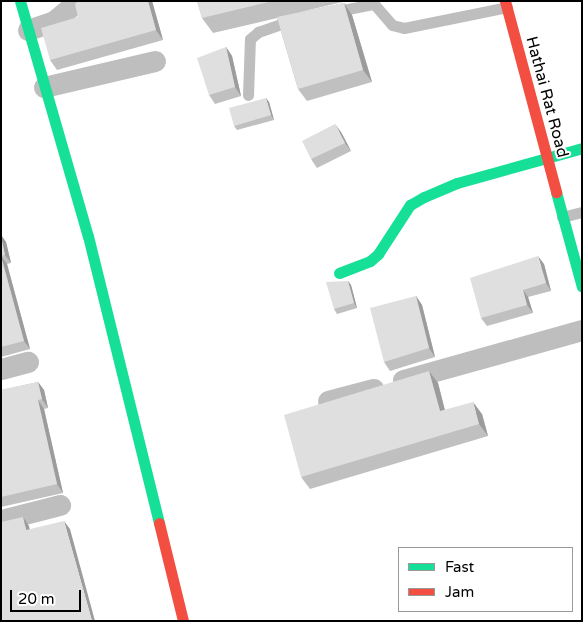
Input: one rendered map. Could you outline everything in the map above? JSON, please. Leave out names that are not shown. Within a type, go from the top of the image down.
[{"type":"street","points":[[20,1],[115,342],[183,621]]},
{"type":"street","points":[[28,30],[54,21],[78,1]]},
{"type":"street","name":"Hathai Rat Road","points":[[506,4],[562,217],[578,256],[582,287]]},
{"type":"street","points":[[44,86],[155,61]]},
{"type":"street","points":[[339,273],[370,261],[378,254],[405,212],[424,197],[458,183],[582,148]]},
{"type":"street","points":[[328,401],[582,330]]},
{"type":"street","points":[[1,369],[28,362]]},
{"type":"street","points":[[1,520],[60,506]]},
{"type":"lane","points":[[324,13],[374,4],[392,25],[404,28],[506,4]]},
{"type":"lane","points":[[248,95],[250,39],[258,32],[280,23],[306,17]]},
{"type":"lane","points":[[562,217],[582,212]]},
{"type":"building","points":[[78,1],[148,1],[156,30],[50,60],[41,28],[78,17],[75,4]]},
{"type":"building","points":[[197,1],[273,1],[202,18]]},
{"type":"building","points":[[344,3],[363,70],[298,89],[277,17]]},
{"type":"building","points":[[226,47],[235,87],[209,95],[197,58]]},
{"type":"building","points":[[266,98],[271,115],[234,126],[229,108]]},
{"type":"building","points":[[335,124],[345,143],[311,159],[302,141]]},
{"type":"building","points":[[1,237],[5,255],[1,256]]},
{"type":"building","points":[[1,256],[24,341],[1,347]]},
{"type":"building","points":[[538,256],[546,283],[523,290],[527,305],[481,318],[470,278]]},
{"type":"building","points":[[348,281],[354,303],[334,309],[326,282]]},
{"type":"building","points":[[416,296],[429,348],[384,362],[370,308]]},
{"type":"building","points":[[429,371],[440,411],[473,402],[479,424],[301,477],[284,415]]},
{"type":"building","points":[[38,382],[42,399],[38,400],[57,484],[1,497],[1,390]]},
{"type":"building","points":[[23,517],[26,530],[64,521],[92,621],[1,621],[1,522]]},
{"type":"traffic: fast","points":[[20,1],[88,236],[159,523]]},
{"type":"traffic: fast","points":[[339,273],[370,261],[378,254],[410,205],[424,197],[457,183],[582,148]]},
{"type":"traffic: fast","points":[[556,192],[582,287]]},
{"type":"traffic: jam","points":[[505,1],[556,192]]},
{"type":"traffic: jam","points":[[159,523],[183,621]]}]
